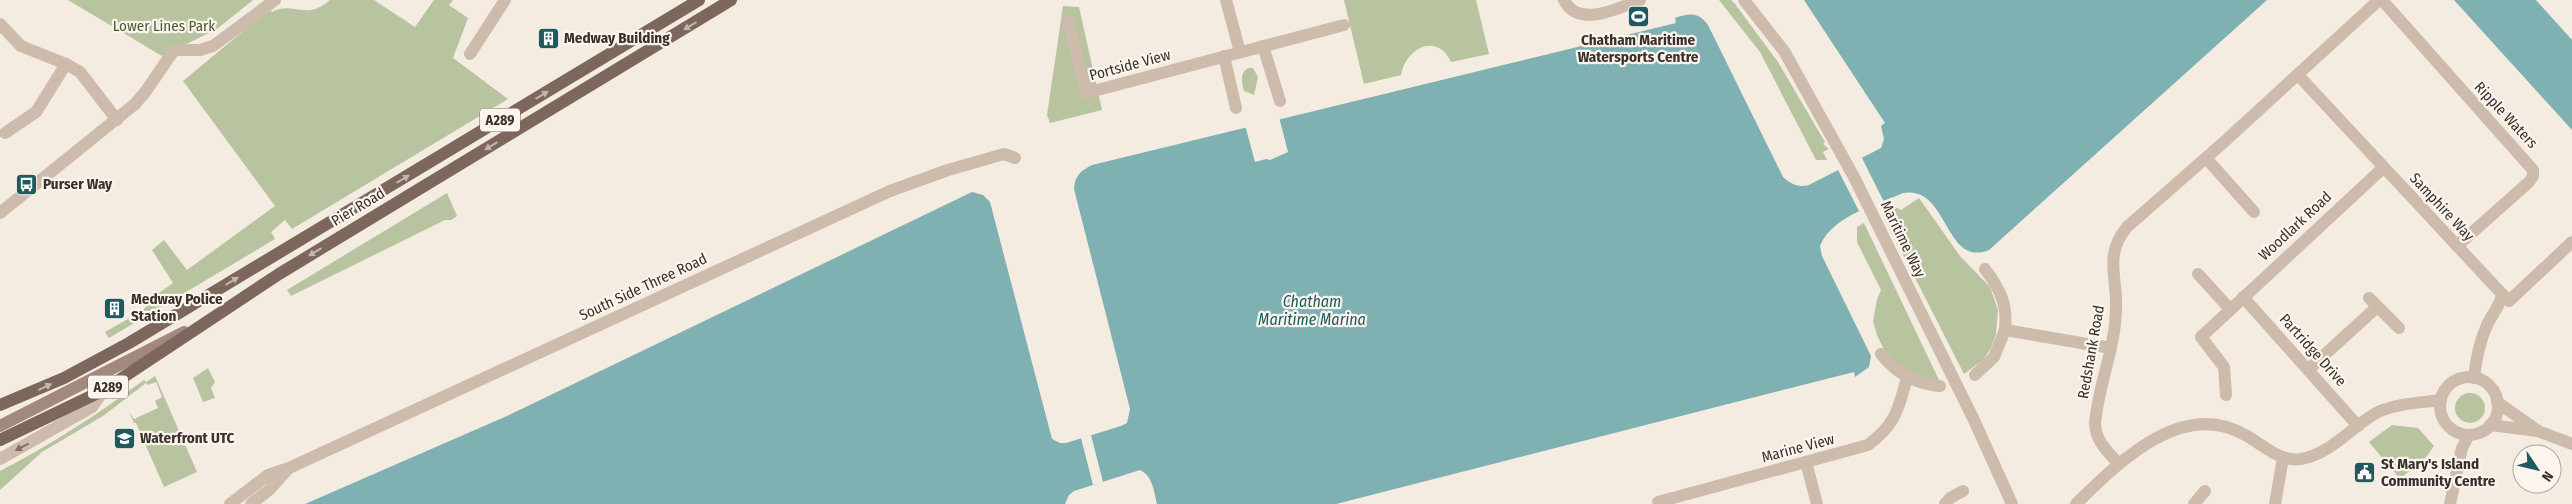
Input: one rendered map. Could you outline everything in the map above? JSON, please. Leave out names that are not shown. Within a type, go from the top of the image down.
[{"type":"main road","name":"Pier Road","points":[[0,405],[64,378],[129,343],[699,0]]},
{"type":"main road","name":"Pier Road","points":[[0,440],[104,390],[294,265],[732,0]]},
{"type":"main road","points":[[0,426],[208,320]]},
{"type":"street","points":[[0,213],[117,120],[146,91],[174,50],[200,50],[213,46],[275,0]]},
{"type":"street","points":[[470,54],[505,0]]},
{"type":"street","points":[[1226,0],[1240,52]]},
{"type":"street","points":[[1564,0],[1576,12],[1586,15],[1598,14],[1640,0]]},
{"type":"street","name":"Maritime Way","points":[[1744,0],[1784,51],[1854,177],[1973,418],[2012,504]]},
{"type":"street","name":"Ripple Waters","points":[[2298,75],[2380,0],[2533,170],[2533,176],[2529,182],[2457,246]]},
{"type":"street","name":"Portside View","points":[[1068,21],[1086,93],[1344,25]]},
{"type":"street","points":[[0,24],[21,46],[66,64],[87,79],[117,120]]},
{"type":"street","points":[[1263,46],[1280,101]]},
{"type":"street","points":[[1224,56],[1236,108]]},
{"type":"street","points":[[5,133],[36,112],[66,64]]},
{"type":"street","name":"Redshank Road","points":[[2118,463],[2103,446],[2095,432],[2116,313],[2112,262],[2116,241],[2127,227],[2298,75]]},
{"type":"street","name":"Samphire Way","points":[[2298,75],[2502,294]]},
{"type":"street","name":"South Side Three Road","points":[[230,504],[260,480],[890,191],[948,170],[1004,154],[1015,158]]},
{"type":"street","points":[[2206,158],[2254,212]]},
{"type":"street","name":"Woodlark Road","points":[[2226,395],[2224,368],[2201,337],[2383,168]]},
{"type":"street","points":[[2502,294],[2509,301],[2571,245]]},
{"type":"street","points":[[1975,375],[1994,357],[2005,330],[2004,300],[1985,269]]},
{"type":"street","points":[[2198,274],[2230,309]]},
{"type":"street","points":[[2474,378],[2477,348],[2488,322],[2501,304],[2502,294]]},
{"type":"street","name":"Partridge Drive","points":[[2243,297],[2358,426]]},
{"type":"street","points":[[2309,369],[2373,303],[2400,328]]},
{"type":"street","points":[[2005,330],[2111,348]]},
{"type":"street","points":[[1881,354],[1892,367],[1906,378],[1923,384],[1940,386]]},
{"type":"street","name":"Marine View","points":[[1658,502],[1868,445],[1885,433],[1896,415],[1906,378]]},
{"type":"street","points":[[2497,402],[2495,418],[2484,431],[2469,435],[2453,430],[2442,417],[2441,400],[2444,392],[2457,380],[2474,378],[2489,386],[2497,402],[2538,431]]},
{"type":"street","points":[[0,459],[92,407],[104,390]]},
{"type":"street","points":[[2076,504],[2118,463],[2147,441],[2177,430],[2209,423],[2230,427],[2283,458],[2298,460],[2325,452],[2378,412],[2402,404],[2441,400]]},
{"type":"street","points":[[2490,425],[2538,431],[2572,444]]},
{"type":"street","points":[[2450,504],[2462,448],[2469,435]]},
{"type":"street","points":[[2275,504],[2283,458]]},
{"type":"street","points":[[1806,462],[1817,504]]},
{"type":"street","name":"South Side Three Road","points":[[251,504],[269,490],[289,468]]},
{"type":"street","points":[[1945,504],[1950,498],[1963,491]]},
{"type":"street","points":[[2194,504],[2205,491]]},
{"type":"green space","name":"Lower Lines Park","points":[[68,0],[253,0],[217,29],[162,56]]},
{"type":"green space","points":[[330,0],[374,0],[415,27],[434,0],[453,0],[449,5],[468,18],[453,58],[508,99],[292,229],[285,220],[271,232],[275,239],[109,338],[105,332],[142,311],[156,295],[173,283],[152,250],[164,240],[187,270],[275,206],[183,81],[270,9],[272,12],[286,8],[313,9]]},
{"type":"green space","points":[[1344,0],[1476,0],[1489,54],[1451,62],[1445,53],[1438,48],[1423,47],[1409,57],[1401,75],[1364,84]]},
{"type":"green space","points":[[1719,0],[1731,0],[1735,4],[1778,62],[1825,142],[1823,144],[1829,149],[1823,152],[1827,160],[1816,160],[1760,52]]},
{"type":"green space","points":[[1063,6],[1079,7],[1102,110],[1050,123],[1047,115]]},
{"type":"green space","points":[[1248,68],[1253,68],[1258,77],[1254,95],[1244,91],[1243,88],[1242,76]]},
{"type":"green space","points":[[447,193],[457,216],[451,220],[445,220],[291,296],[287,290]]},
{"type":"green space","points":[[1919,198],[1960,256],[1990,287],[1998,310],[1996,334],[1991,348],[1983,360],[1964,374],[1882,213],[1895,207],[1901,210]]},
{"type":"green space","points":[[1864,223],[1939,380],[1927,381],[1889,360],[1877,335],[1873,321],[1881,290],[1857,242],[1857,227]]},
{"type":"green space","points":[[208,368],[215,382],[211,388],[215,398],[203,402],[193,378]]},
{"type":"green space","points":[[155,376],[197,472],[164,487],[136,423],[134,423],[129,412],[134,419],[158,408],[155,401],[162,397],[156,382],[148,385],[146,383],[103,416],[42,452],[0,490],[0,471],[56,440],[144,380],[146,382]]},
{"type":"green space","points":[[2470,393],[2481,397],[2485,408],[2481,419],[2470,423],[2459,419],[2455,408],[2459,397]]},
{"type":"green space","points":[[2392,425],[2418,428],[2434,446],[2427,456],[2400,479],[2369,442]]},
{"type":"water","name":"Chatham Maritime Marina","points":[[1804,0],[2267,0],[1989,250],[1974,252],[1963,248],[1954,238],[1939,212],[1930,201],[1918,194],[1903,193],[1868,207],[1844,219],[1834,227],[1820,246],[1822,256],[1871,356],[1869,367],[1855,377],[1854,372],[1336,504],[1157,504],[1148,476],[1140,470],[1074,491],[1069,495],[1065,504],[305,504],[507,416],[972,192],[983,195],[990,202],[1052,439],[1060,443],[1066,443],[1121,426],[1127,423],[1130,409],[1074,189],[1077,177],[1088,167],[1676,23],[1675,18],[1693,15],[1701,18],[1708,25],[1783,177],[1795,185],[1809,185],[1881,148],[1884,139],[1881,126],[1885,123]]},
{"type":"water","points":[[2454,0],[2536,0],[2572,40],[2572,130]]},
{"type":"pier","points":[[1279,117],[1288,152],[1270,160],[1266,159],[1255,162],[1245,125]]},
{"type":"pier","points":[[1861,156],[1885,204],[1861,215],[1837,168]]},
{"type":"pier","points":[[1091,435],[1103,482],[1093,485],[1081,438]]},
{"type":"place","name":"Chatham Maritime Watersports Centre","points":[[1638,17]]},
{"type":"place","name":"Medway Building","points":[[548,38]]},
{"type":"place","name":"Purser Way","points":[[27,184]]},
{"type":"place","name":"Medway Police Station","points":[[115,308]]},
{"type":"place","name":"Waterfront UTC","points":[[124,438]]},
{"type":"place","name":"St Mary's Island Community Centre","points":[[2365,473]]}]
